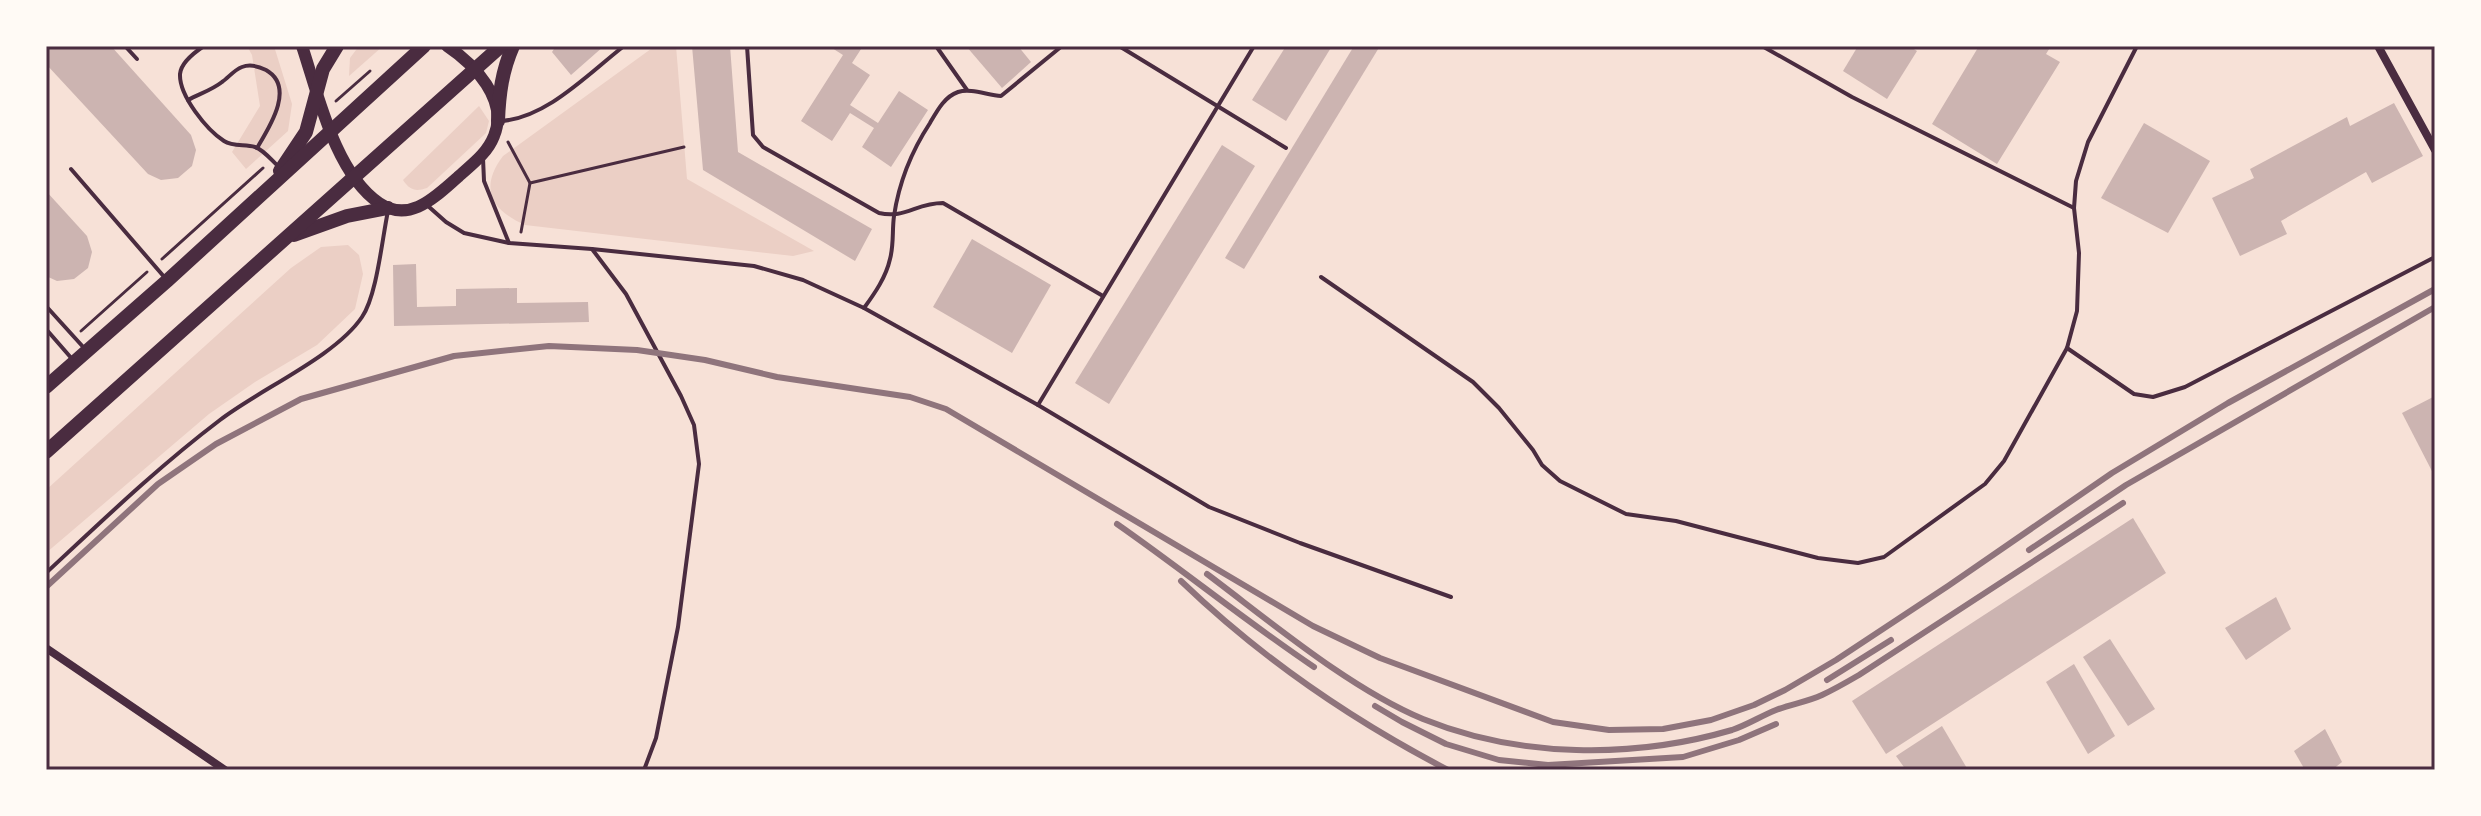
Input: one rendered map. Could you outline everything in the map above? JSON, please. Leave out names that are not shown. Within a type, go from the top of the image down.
[{"type":"highway","points":[[265,192],[306,132],[323,69],[337,46]]},
{"type":"highway","points":[[46,387],[424,46]]},
{"type":"highway","points":[[46,452],[501,46]]},
{"type":"highway","points":[[498,121],[502,76],[513,46]]},
{"type":"highway","points":[[280,242],[325,222],[388,208]]},
{"type":"main road","points":[[302,46],[330,133],[355,176],[374,198],[388,208],[408,210],[426,204],[483,155],[495,136],[498,121],[492,97],[475,70],[447,46]]},
{"type":"street","points":[[2378,46],[2435,150]]},
{"type":"street","points":[[46,648],[225,770]]},
{"type":"lane","points":[[125,46],[137,59]]},
{"type":"lane","points":[[204,46],[183,66],[180,76],[188,100],[204,125],[227,144],[257,148],[281,169]]},
{"type":"lane","points":[[498,121],[532,115],[624,46]]},
{"type":"lane","points":[[747,46],[753,135],[763,147],[879,213],[894,217],[928,203],[943,203],[1103,296]]},
{"type":"lane","points":[[936,46],[967,90]]},
{"type":"lane","points":[[864,308],[879,287],[890,262],[894,217],[902,179],[913,151],[943,102],[955,93],[967,90],[1001,96],[1062,46]]},
{"type":"lane","points":[[1119,46],[1286,148]]},
{"type":"lane","points":[[1038,405],[1254,46]]},
{"type":"lane","points":[[1762,46],[1852,97],[2074,208]]},
{"type":"lane","points":[[1321,277],[1473,382],[1516,429],[1542,465],[1560,481],[1626,514],[1676,521],[1818,558],[1858,563],[1884,557],[1985,484],[2004,461],[2067,348],[2077,311],[2079,253],[2074,208],[2076,181],[2088,142],[2137,46]]},
{"type":"lane","points":[[188,100],[219,85],[240,68],[249,65],[275,76],[279,88],[278,110],[257,148]]},
{"type":"lane","points":[[483,155],[484,181],[509,243]]},
{"type":"lane","points":[[71,169],[168,280]]},
{"type":"lane","points":[[426,204],[464,233],[509,243],[754,266],[803,280],[864,308],[1038,405],[1209,507],[1451,597]]},
{"type":"lane","points":[[46,573],[154,472],[223,418],[352,330],[364,314],[371,297],[388,208]]},
{"type":"lane","points":[[592,249],[626,294],[681,396],[694,425],[699,464],[678,627],[656,738],[644,770]]},
{"type":"lane","points":[[2067,348],[2134,394],[2153,397],[2185,387],[2435,257]]},
{"type":"lane","points":[[46,306],[86,351]]},
{"type":"lane","points":[[46,329],[74,362]]},
{"type":"path","points":[[498,121],[530,183],[519,244]]},
{"type":"path","points":[[530,183],[684,147]]},
{"type":"path","points":[[159,262],[264,166]]},
{"type":"path","points":[[78,334],[147,272]]},
{"type":"shaded area","points":[[247,46],[274,46],[292,104],[288,131],[246,169],[232,152],[260,106],[252,55]]},
{"type":"shaded area","points":[[359,46],[383,46],[349,76],[350,58]]},
{"type":"shaded area","points":[[655,46],[676,46],[687,179],[814,251],[793,256],[525,225],[497,205],[490,188],[503,156]]},
{"type":"shaded area","points":[[479,106],[489,121],[486,133],[427,188],[416,190],[408,186],[403,180]]},
{"type":"shaded area","points":[[348,245],[359,255],[363,274],[355,309],[317,345],[209,414],[46,553],[46,490],[291,268],[321,247]]},
{"type":"building","points":[[46,46],[111,46],[191,135],[196,150],[192,166],[178,178],[161,180],[148,174],[46,64]]},
{"type":"building","points":[[556,46],[604,46],[571,75],[552,52]]},
{"type":"building","points":[[692,46],[730,46],[738,152],[872,229],[855,261],[703,170]]},
{"type":"building","points":[[863,46],[852,63],[870,75],[850,105],[878,123],[899,91],[928,110],[891,167],[862,147],[874,128],[850,113],[832,141],[801,121],[843,55],[832,48]]},
{"type":"building","points":[[966,46],[1018,46],[1031,62],[1002,88]]},
{"type":"building","points":[[1286,46],[1332,46],[1286,121],[1252,100]]},
{"type":"building","points":[[1354,46],[1380,46],[1244,269],[1225,258]]},
{"type":"building","points":[[1858,46],[1909,46],[1917,51],[1887,99],[1843,71]]},
{"type":"building","points":[[1979,46],[2051,46],[2046,54],[2060,62],[1997,164],[1932,124]]},
{"type":"building","points":[[2394,103],[2423,156],[2372,183],[2366,172],[2281,221],[2287,234],[2240,256],[2212,198],[2254,178],[2250,169],[2347,117],[2350,126]]},
{"type":"building","points":[[2144,123],[2210,161],[2168,233],[2101,198]]},
{"type":"building","points":[[1222,145],[1255,166],[1109,404],[1075,383]]},
{"type":"building","points":[[46,191],[87,236],[92,252],[88,268],[74,279],[57,281],[46,276]]},
{"type":"building","points":[[972,239],[1051,285],[1012,353],[933,307]]},
{"type":"building","points":[[416,264],[417,307],[456,306],[456,289],[517,288],[517,303],[588,302],[589,322],[394,326],[393,265]]},
{"type":"building","points":[[2435,396],[2435,477],[2402,413]]},
{"type":"building","points":[[2133,518],[2166,573],[1886,754],[1852,701]]},
{"type":"building","points":[[2276,597],[2291,629],[2246,660],[2225,628]]},
{"type":"building","points":[[2110,639],[2155,709],[2128,726],[2083,657]]},
{"type":"building","points":[[2074,664],[2115,736],[2088,754],[2046,682]]},
{"type":"building","points":[[1942,726],[1968,770],[1906,770],[1896,756]]},
{"type":"building","points":[[2325,729],[2342,762],[2332,770],[2305,770],[2294,751]]},
{"type":"railway","points":[[46,587],[158,484],[216,444],[301,399],[454,356],[549,346],[637,350],[705,360],[777,377],[910,397],[946,409],[1313,626],[1380,658],[1553,722],[1609,730],[1663,729],[1711,720],[1785,690],[1948,586],[2112,473],[2228,403],[2435,289]]},
{"type":"railway","points":[[2029,550],[2126,485],[2435,307]]},
{"type":"railway","points":[[1207,574],[1339,672],[1423,719],[1498,741],[1576,750],[1616,750],[1655,746],[1732,730],[1776,710],[1827,693],[2123,503]]},
{"type":"railway","points":[[1117,524],[1314,667]]},
{"type":"railway","points":[[1181,581],[1242,635],[1307,685],[1376,730],[1448,770]]},
{"type":"railway","points":[[1827,680],[1891,640]]},
{"type":"railway","points":[[1375,706],[1446,744],[1499,760],[1548,765],[1683,757],[1739,740],[1776,724]]}]
